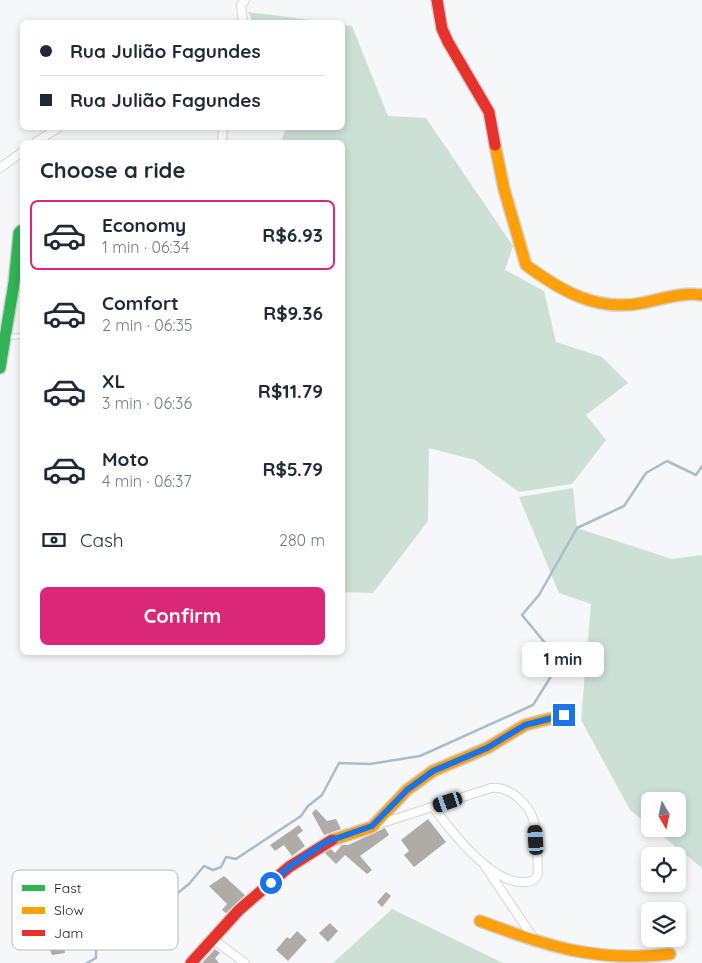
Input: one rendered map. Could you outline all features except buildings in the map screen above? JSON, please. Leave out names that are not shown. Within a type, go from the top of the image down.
[{"type":"street","points":[[243,20],[241,5],[245,0]]},
{"type":"street","points":[[437,0],[442,29],[448,42],[480,92],[489,112],[506,198],[526,265],[557,284],[602,305],[616,307],[700,292]]},
{"type":"street","points":[[39,140],[55,130]]},
{"type":"street","points":[[0,168],[20,153]]},
{"type":"street","points":[[0,368],[18,284],[20,242]]},
{"type":"street","points":[[372,826],[407,790],[433,771],[487,748],[525,725],[564,715]]},
{"type":"street","points":[[191,963],[214,940],[239,910],[289,867],[326,842],[491,788],[501,787],[510,790],[528,810],[534,821],[538,874],[534,880],[519,883],[484,864],[468,851],[433,807]]},
{"type":"street","points":[[484,864],[535,941]]},
{"type":"street","points":[[480,921],[535,941],[590,955],[630,959],[670,954]]},
{"type":"street","points":[[214,940],[245,963]]},
{"type":"lane","points":[[6,337],[20,336]]},
{"type":"green space","points":[[248,12],[310,20],[252,20]]},
{"type":"green space","points":[[345,25],[352,26],[388,116],[426,118],[513,246],[505,270],[544,291],[556,342],[602,357],[628,383],[586,415],[606,440],[572,484],[519,492],[475,460],[429,448],[428,521],[373,593],[345,592],[345,140],[282,140],[285,130],[345,130]]},
{"type":"green space","points":[[573,488],[577,528],[672,559],[702,555],[702,868],[686,855],[686,847],[676,847],[665,838],[686,838],[686,792],[641,792],[641,819],[630,810],[581,720],[591,604],[559,593],[519,497]]},
{"type":"green space","points":[[392,909],[503,963],[333,963]]},
{"type":"waterway","points":[[178,893],[189,884],[204,866],[213,870],[221,867],[226,857],[236,859],[301,816],[308,806],[322,795],[339,763],[370,764],[420,756],[533,705],[550,678],[555,655],[522,615],[539,595],[577,528],[624,506],[646,473],[667,461],[696,475],[702,466]]},
{"type":"waterway","points":[[87,963],[96,958],[96,950]]},
{"type":"traffic: fast","points":[[0,368],[20,232]]},
{"type":"traffic: slow","points":[[495,145],[504,189],[526,265],[566,291],[595,302],[610,305],[642,303],[679,295],[702,295]]},
{"type":"traffic: slow","points":[[332,840],[372,827],[407,790],[433,771],[487,748],[525,725],[564,715]]},
{"type":"traffic: slow","points":[[480,921],[550,945],[596,954],[619,956],[670,954]]},
{"type":"traffic: jam","points":[[437,0],[442,29],[448,42],[489,112],[495,145]]},
{"type":"traffic: jam","points":[[191,963],[239,910],[289,867],[332,840]]},
{"type":"route","points":[[271,883],[289,867],[326,842],[372,826],[407,790],[433,771],[487,748],[512,731],[525,725],[564,715]]}]
